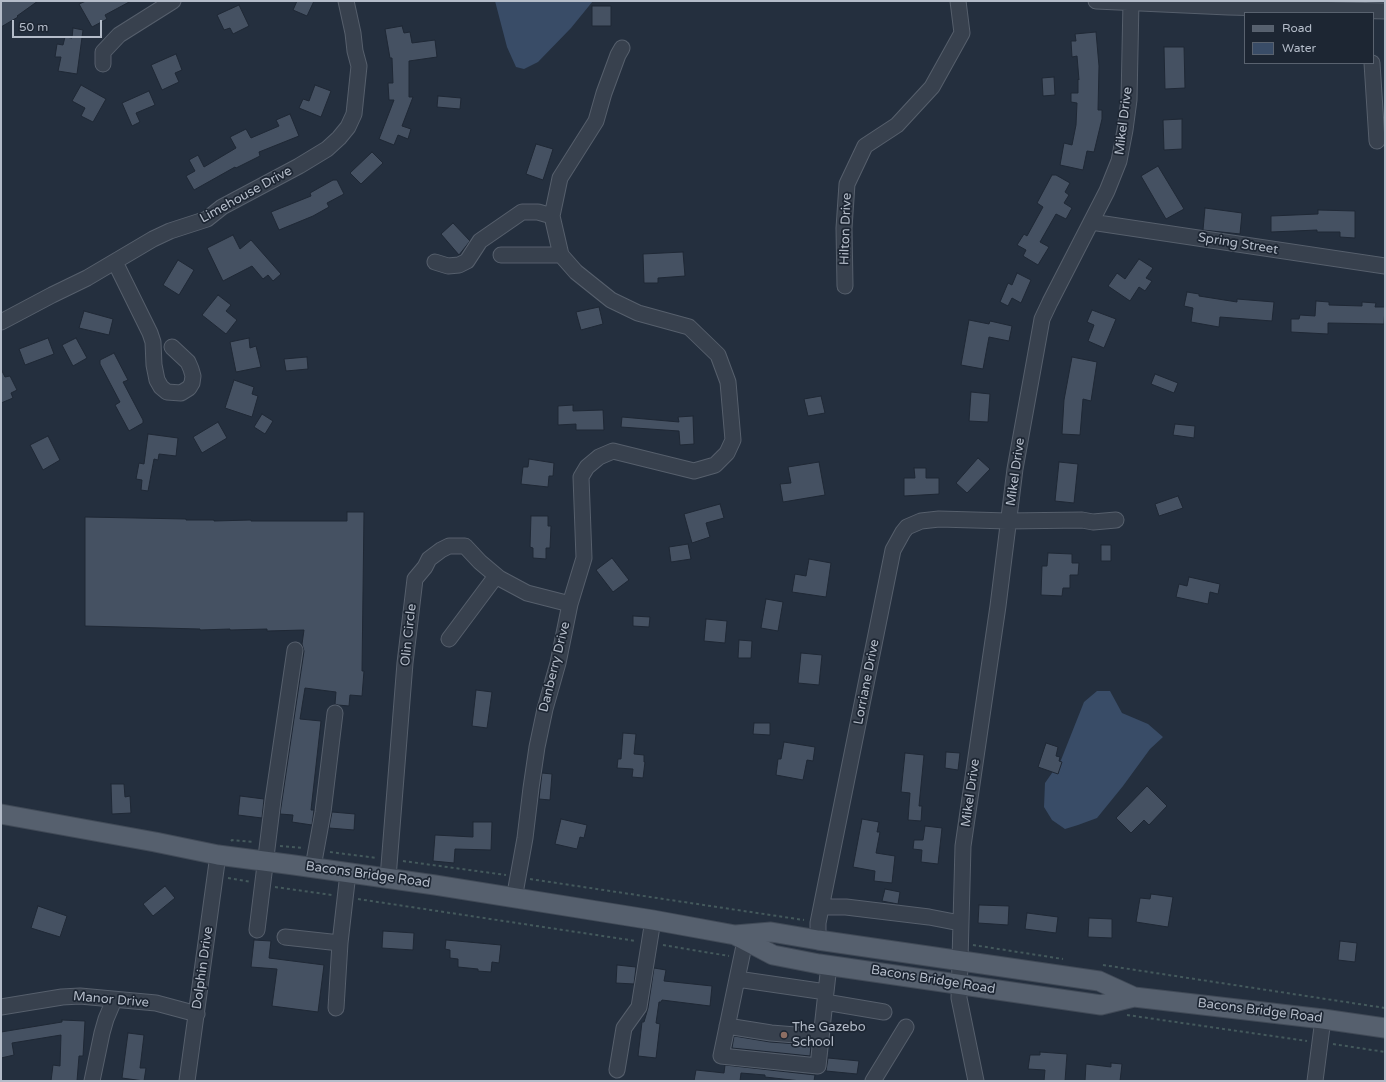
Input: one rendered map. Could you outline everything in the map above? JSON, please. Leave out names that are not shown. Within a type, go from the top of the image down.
[{"type":"main road","name":"Bacons Bridge Road","points":[[1,814],[218,855],[266,853],[315,859],[348,872],[653,920],[773,955],[829,965],[1101,1005],[1134,997]]},
{"type":"main road","name":"Bacons Bridge Road","points":[[741,945],[771,932],[1099,981],[1134,997],[1323,1019],[1385,1028]]},
{"type":"street","points":[[103,64],[103,52],[118,35],[173,1]]},
{"type":"street","name":"Limehouse Drive","points":[[1,322],[87,278],[165,234],[207,219],[222,207],[299,166],[327,149],[339,138],[348,127],[354,114],[359,66],[346,1]]},
{"type":"street","name":"Hilton Drive","points":[[845,286],[844,228],[847,184],[865,146],[897,125],[911,112],[932,87],[962,33],[958,1]]},
{"type":"street","points":[[1096,1],[1368,12],[1385,11]]},
{"type":"street","name":"Mikel Drive","points":[[976,1081],[959,998],[958,985],[963,846],[998,606],[1015,469],[1042,319],[1092,222],[1119,161],[1129,100],[1131,2]]},
{"type":"street","points":[[501,255],[561,255],[552,216],[560,178],[596,122],[604,94],[622,48]]},
{"type":"street","points":[[1372,64],[1377,141]]},
{"type":"street","points":[[435,262],[448,266],[459,265],[467,261],[480,241],[522,212],[538,212],[552,216]]},
{"type":"street","name":"Spring Street","points":[[1092,222],[1385,266]]},
{"type":"street","name":"Danberry Drive","points":[[514,899],[526,838],[537,747],[545,709],[558,663],[570,604],[584,558],[581,478],[587,467],[599,457],[613,451],[694,471],[715,465],[727,453],[733,440],[728,382],[718,355],[689,327],[638,313],[611,300],[580,275],[561,255]]},
{"type":"street","points":[[115,262],[150,333],[153,342],[154,365],[157,380],[161,387],[168,392],[181,393],[192,383],[193,376],[188,362],[172,347]]},
{"type":"street","name":"Lorriane Drive","points":[[818,940],[818,923],[892,558],[898,541],[908,527],[921,522],[939,519],[1008,521],[1116,520]]},
{"type":"street","name":"Olin Circle","points":[[388,878],[406,663],[415,579],[425,567],[429,559],[449,546],[465,546],[496,576],[527,593],[570,604]]},
{"type":"street","points":[[449,638],[496,576]]},
{"type":"street","points":[[257,930],[273,800],[295,650]]},
{"type":"street","points":[[315,859],[335,713]]},
{"type":"street","name":"Dolphin Drive","points":[[187,1081],[218,855]]},
{"type":"street","points":[[336,1008],[340,943],[348,872]]},
{"type":"street","points":[[822,907],[846,907],[929,917],[960,923]]},
{"type":"street","points":[[617,1070],[624,1028],[639,1007],[653,920]]},
{"type":"street","points":[[285,937],[340,943]]},
{"type":"street","points":[[741,945],[737,979],[721,1056],[818,1066],[829,965]]},
{"type":"street","points":[[737,979],[826,997],[884,1012]]},
{"type":"street","name":"Manor Drive","points":[[1,1007],[62,996],[98,997],[156,1004],[197,1014]]},
{"type":"street","points":[[92,1081],[102,1033],[114,1000]]},
{"type":"street","points":[[1315,1081],[1323,1019]]},
{"type":"street","points":[[727,1026],[771,1033],[820,1038]]},
{"type":"street","points":[[873,1081],[906,1027]]},
{"type":"path","points":[[218,855],[232,840],[266,853],[315,859],[390,859],[505,875]]},
{"type":"path","points":[[216,876],[263,885],[650,943],[741,945]]},
{"type":"path","points":[[533,879],[804,920]]},
{"type":"path","points":[[979,946],[1063,959]]},
{"type":"path","points":[[1102,965],[1385,1008]]},
{"type":"path","points":[[1124,1015],[1308,1041]]},
{"type":"path","points":[[1342,1045],[1385,1052]]},
{"type":"water","points":[[495,1],[593,1],[571,28],[538,62],[524,69],[516,67],[507,47]]},
{"type":"water","points":[[1097,691],[1110,691],[1122,713],[1148,724],[1163,737],[1150,749],[1097,818],[1065,829],[1052,820],[1044,807],[1045,783],[1061,760],[1084,702]]},
{"type":"building","points":[[1,1],[38,1],[17,16],[18,17],[1,27]]},
{"type":"building","points":[[86,1],[131,1],[105,15],[107,19],[92,27],[79,4]]},
{"type":"building","points":[[297,1],[314,1],[307,16],[293,10]]},
{"type":"building","points":[[239,5],[249,26],[233,34],[230,28],[224,30],[217,15]]},
{"type":"building","points":[[592,6],[611,6],[611,26],[592,26]]},
{"type":"building","points":[[402,26],[404,33],[410,32],[412,43],[435,40],[437,57],[409,61],[409,97],[413,97],[402,126],[411,129],[408,139],[398,135],[394,145],[379,139],[394,100],[389,100],[388,83],[393,83],[392,58],[390,58],[385,29]]},
{"type":"building","points":[[73,28],[83,30],[77,74],[58,71],[61,57],[55,57],[57,44],[63,45],[65,37],[72,38]]},
{"type":"building","points":[[1096,32],[1099,66],[1098,110],[1102,110],[1102,119],[1094,152],[1087,151],[1083,170],[1060,165],[1064,143],[1072,145],[1076,125],[1077,103],[1071,102],[1071,93],[1078,93],[1078,79],[1079,80],[1077,56],[1072,57],[1071,41],[1076,41],[1075,34]]},
{"type":"building","points":[[1164,47],[1184,47],[1185,88],[1165,89]]},
{"type":"building","points":[[176,54],[182,70],[175,73],[179,82],[162,90],[151,65]]},
{"type":"building","points":[[1054,77],[1055,95],[1043,96],[1042,78]]},
{"type":"building","points":[[81,85],[106,99],[93,122],[81,116],[85,108],[72,101]]},
{"type":"building","points":[[315,85],[331,91],[321,117],[299,108],[303,99],[309,101]]},
{"type":"building","points":[[149,91],[155,105],[136,113],[140,122],[132,126],[122,103]]},
{"type":"building","points":[[438,96],[461,98],[460,109],[437,107]]},
{"type":"building","points":[[290,114],[299,136],[259,152],[260,156],[236,168],[235,167],[194,190],[186,176],[195,171],[189,160],[198,155],[204,167],[236,148],[230,137],[246,129],[251,138],[279,126],[276,120]]},
{"type":"building","points":[[1182,119],[1182,149],[1164,150],[1163,120]]},
{"type":"building","points":[[536,144],[553,149],[543,180],[526,174]]},
{"type":"building","points":[[372,152],[383,163],[361,184],[350,173]]},
{"type":"building","points":[[1158,166],[1184,209],[1166,219],[1141,176]]},
{"type":"building","points":[[1052,175],[1056,175],[1070,183],[1065,192],[1069,195],[1064,203],[1072,208],[1066,219],[1056,214],[1040,242],[1049,247],[1038,265],[1023,256],[1026,250],[1017,245],[1024,234],[1027,236],[1043,207],[1037,203]]},
{"type":"building","points":[[333,180],[337,180],[344,194],[327,203],[329,207],[313,216],[279,230],[271,212],[311,196],[310,193]]},
{"type":"building","points":[[1205,208],[1242,213],[1240,234],[1203,230]]},
{"type":"building","points":[[1318,210],[1355,211],[1355,238],[1340,237],[1340,232],[1317,232],[1317,230],[1271,232],[1271,216],[1318,214]]},
{"type":"building","points":[[453,223],[470,241],[459,255],[441,234]]},
{"type":"building","points":[[233,235],[240,249],[251,240],[281,274],[273,281],[268,275],[263,279],[252,266],[223,281],[207,248]]},
{"type":"building","points":[[683,252],[685,276],[658,278],[658,283],[644,283],[643,254]]},
{"type":"building","points":[[1139,259],[1153,268],[1146,278],[1152,281],[1145,291],[1139,287],[1130,301],[1108,286],[1117,273],[1125,279]]},
{"type":"building","points":[[178,260],[194,270],[179,295],[163,285]]},
{"type":"building","points":[[1017,273],[1031,280],[1021,303],[1012,298],[1008,306],[1000,302],[1008,283],[1012,285]]},
{"type":"building","points":[[1187,292],[1199,294],[1199,296],[1237,302],[1237,299],[1274,302],[1272,321],[1220,317],[1219,327],[1191,322],[1193,308],[1184,306]]},
{"type":"building","points":[[218,295],[231,305],[226,311],[237,320],[226,334],[202,315]]},
{"type":"building","points":[[1316,301],[1329,302],[1329,305],[1362,306],[1362,302],[1376,303],[1375,307],[1385,307],[1384,324],[1328,323],[1328,334],[1291,332],[1291,319],[1299,319],[1300,315],[1315,316]]},
{"type":"building","points":[[599,307],[603,324],[581,330],[576,312]]},
{"type":"building","points":[[1092,310],[1116,319],[1104,348],[1088,341],[1094,325],[1087,322]]},
{"type":"building","points":[[84,311],[113,319],[109,335],[79,328]]},
{"type":"building","points":[[969,320],[989,324],[990,321],[1012,326],[1009,341],[989,337],[983,369],[961,365]]},
{"type":"building","points":[[48,338],[54,354],[25,365],[19,349]]},
{"type":"building","points":[[76,338],[87,358],[73,366],[62,345]]},
{"type":"building","points":[[249,338],[250,348],[256,346],[261,367],[236,372],[230,342]]},
{"type":"building","points":[[114,353],[128,380],[123,382],[143,420],[143,423],[129,431],[115,405],[120,402],[100,364],[100,360]]},
{"type":"building","points":[[307,357],[308,369],[286,371],[284,359]]},
{"type":"building","points":[[1072,357],[1097,362],[1091,401],[1083,399],[1080,435],[1062,434],[1064,400]]},
{"type":"building","points":[[1,369],[5,377],[10,376],[17,390],[11,393],[13,398],[1,403]]},
{"type":"building","points":[[1155,374],[1178,383],[1174,393],[1151,384]]},
{"type":"building","points":[[234,380],[254,387],[252,394],[258,396],[252,417],[225,408]]},
{"type":"building","points":[[971,392],[990,394],[988,422],[969,421]]},
{"type":"building","points":[[821,396],[825,413],[808,416],[804,399]]},
{"type":"building","points":[[573,405],[573,411],[603,410],[604,430],[576,430],[576,424],[558,425],[558,406]]},
{"type":"building","points":[[262,414],[273,421],[265,434],[254,427]]},
{"type":"building","points":[[693,416],[694,444],[680,445],[679,431],[621,427],[622,417],[679,422],[678,417]]},
{"type":"building","points":[[218,422],[227,438],[202,453],[193,437]]},
{"type":"building","points":[[1175,424],[1195,426],[1194,438],[1173,435]]},
{"type":"building","points":[[148,434],[178,438],[176,456],[159,454],[158,460],[154,459],[148,491],[141,490],[142,480],[136,479],[139,463],[144,464]]},
{"type":"building","points":[[48,436],[60,460],[43,470],[30,445]]},
{"type":"building","points":[[978,458],[990,469],[967,493],[956,483]]},
{"type":"building","points":[[529,459],[554,463],[553,476],[549,476],[548,487],[521,484],[523,467],[528,467]]},
{"type":"building","points":[[819,462],[825,495],[783,502],[780,484],[791,483],[788,467]]},
{"type":"building","points":[[1059,462],[1078,464],[1074,503],[1055,501]]},
{"type":"building","points":[[914,468],[926,468],[926,478],[939,478],[939,494],[904,496],[904,478],[915,478]]},
{"type":"building","points":[[1178,496],[1183,508],[1159,516],[1155,504]]},
{"type":"building","points":[[720,504],[724,518],[706,523],[710,537],[692,543],[684,514]]},
{"type":"building","points":[[347,512],[364,512],[362,671],[364,671],[362,696],[350,695],[349,706],[338,705],[335,704],[336,692],[305,688],[300,719],[321,721],[311,810],[314,810],[312,825],[292,822],[293,815],[280,814],[304,651],[302,644],[304,630],[200,630],[85,626],[85,517],[214,521],[347,521]]},
{"type":"building","points":[[531,516],[548,516],[548,526],[551,526],[550,548],[546,548],[546,559],[533,558],[533,548],[530,547]]},
{"type":"building","points":[[688,544],[691,559],[671,562],[669,547]]},
{"type":"building","points":[[1101,545],[1111,545],[1111,561],[1101,561]]},
{"type":"building","points":[[1048,553],[1072,554],[1072,563],[1079,563],[1078,575],[1070,575],[1070,588],[1063,588],[1062,596],[1041,595],[1042,566],[1047,566]]},
{"type":"building","points":[[612,558],[629,580],[613,592],[596,570]]},
{"type":"building","points":[[809,559],[831,563],[826,597],[792,592],[795,574],[806,576]]},
{"type":"building","points":[[1189,577],[1220,584],[1218,594],[1210,592],[1208,604],[1176,597],[1179,584],[1187,586]]},
{"type":"building","points":[[766,599],[783,602],[778,631],[761,628]]},
{"type":"building","points":[[633,616],[650,617],[649,627],[633,626]]},
{"type":"building","points":[[706,619],[727,621],[725,643],[704,641]]},
{"type":"building","points":[[739,640],[752,641],[751,658],[738,658]]},
{"type":"building","points":[[801,653],[822,655],[819,685],[798,683]]},
{"type":"building","points":[[476,690],[492,692],[487,728],[472,726]]},
{"type":"building","points":[[754,723],[770,723],[770,735],[753,734]]},
{"type":"building","points":[[623,733],[636,734],[634,754],[644,755],[645,762],[643,778],[632,777],[633,769],[617,768],[618,759],[621,759]]},
{"type":"building","points":[[784,742],[815,747],[813,761],[807,760],[803,780],[776,775],[778,759],[781,759]]},
{"type":"building","points":[[1046,743],[1058,747],[1056,756],[1060,757],[1059,761],[1062,762],[1058,774],[1038,767]]},
{"type":"building","points":[[946,752],[960,753],[958,770],[945,768]]},
{"type":"building","points":[[905,753],[924,755],[919,806],[922,806],[921,821],[908,820],[910,793],[901,792]]},
{"type":"building","points":[[542,773],[552,774],[550,800],[539,799]]},
{"type":"building","points":[[111,784],[124,784],[125,797],[130,796],[131,813],[112,814]]},
{"type":"building","points":[[1147,786],[1167,806],[1149,825],[1144,820],[1131,833],[1116,818]]},
{"type":"building","points":[[240,796],[264,799],[262,818],[238,815]]},
{"type":"building","points":[[332,812],[355,814],[354,830],[329,828]]},
{"type":"building","points":[[561,819],[587,825],[584,838],[580,837],[577,849],[555,844]]},
{"type":"building","points":[[862,819],[879,822],[877,832],[880,832],[876,853],[895,856],[892,883],[874,881],[875,871],[853,867]]},
{"type":"building","points":[[473,822],[492,822],[491,850],[455,849],[454,863],[433,861],[435,835],[473,837]]},
{"type":"building","points":[[925,826],[942,828],[938,864],[921,862],[922,850],[913,849],[914,840],[923,840]]},
{"type":"building","points":[[165,886],[175,898],[153,916],[143,904]]},
{"type":"building","points":[[885,889],[900,892],[898,904],[882,901]]},
{"type":"building","points":[[1151,894],[1173,897],[1168,927],[1136,922],[1140,898],[1150,899]]},
{"type":"building","points":[[979,905],[1009,906],[1008,925],[978,923]]},
{"type":"building","points":[[38,906],[67,916],[60,937],[31,928]]},
{"type":"building","points":[[1027,913],[1058,917],[1056,933],[1025,929]]},
{"type":"building","points":[[1089,918],[1112,919],[1112,938],[1088,937]]},
{"type":"building","points":[[383,931],[414,933],[413,950],[382,948]]},
{"type":"building","points":[[254,940],[271,941],[269,958],[324,965],[318,1012],[272,1006],[277,969],[251,967]]},
{"type":"building","points":[[446,940],[501,945],[499,963],[492,962],[491,972],[458,967],[458,959],[450,958],[450,950],[445,949]]},
{"type":"building","points":[[1340,941],[1357,943],[1355,962],[1338,960]]},
{"type":"building","points":[[617,965],[636,967],[634,984],[616,983]]},
{"type":"building","points":[[654,968],[666,970],[664,981],[712,986],[710,1006],[662,1000],[659,1002],[656,1023],[660,1024],[656,1058],[638,1056],[642,1022],[644,1022],[648,1008]]},
{"type":"building","points":[[62,1020],[85,1021],[83,1056],[79,1056],[77,1081],[51,1081],[53,1065],[60,1066],[61,1035],[12,1043],[14,1055],[1,1058],[1,1032],[62,1022]]},
{"type":"building","points":[[128,1033],[144,1035],[140,1068],[146,1068],[144,1081],[122,1078]]},
{"type":"building","points":[[734,1036],[770,1042],[811,1045],[810,1056],[732,1048]]},
{"type":"building","points":[[1040,1052],[1067,1054],[1065,1081],[1044,1081],[1045,1070],[1028,1069],[1030,1055],[1040,1055]]},
{"type":"building","points":[[828,1058],[859,1061],[857,1074],[826,1071]]},
{"type":"building","points":[[1111,1063],[1122,1064],[1120,1081],[1085,1081],[1086,1064],[1111,1067]]},
{"type":"building","points":[[725,1065],[815,1075],[814,1081],[801,1081],[741,1073],[740,1081],[694,1081],[696,1070],[724,1073]]},
{"type":"place","name":"The Gazebo School","points":[[784,1035]]}]
